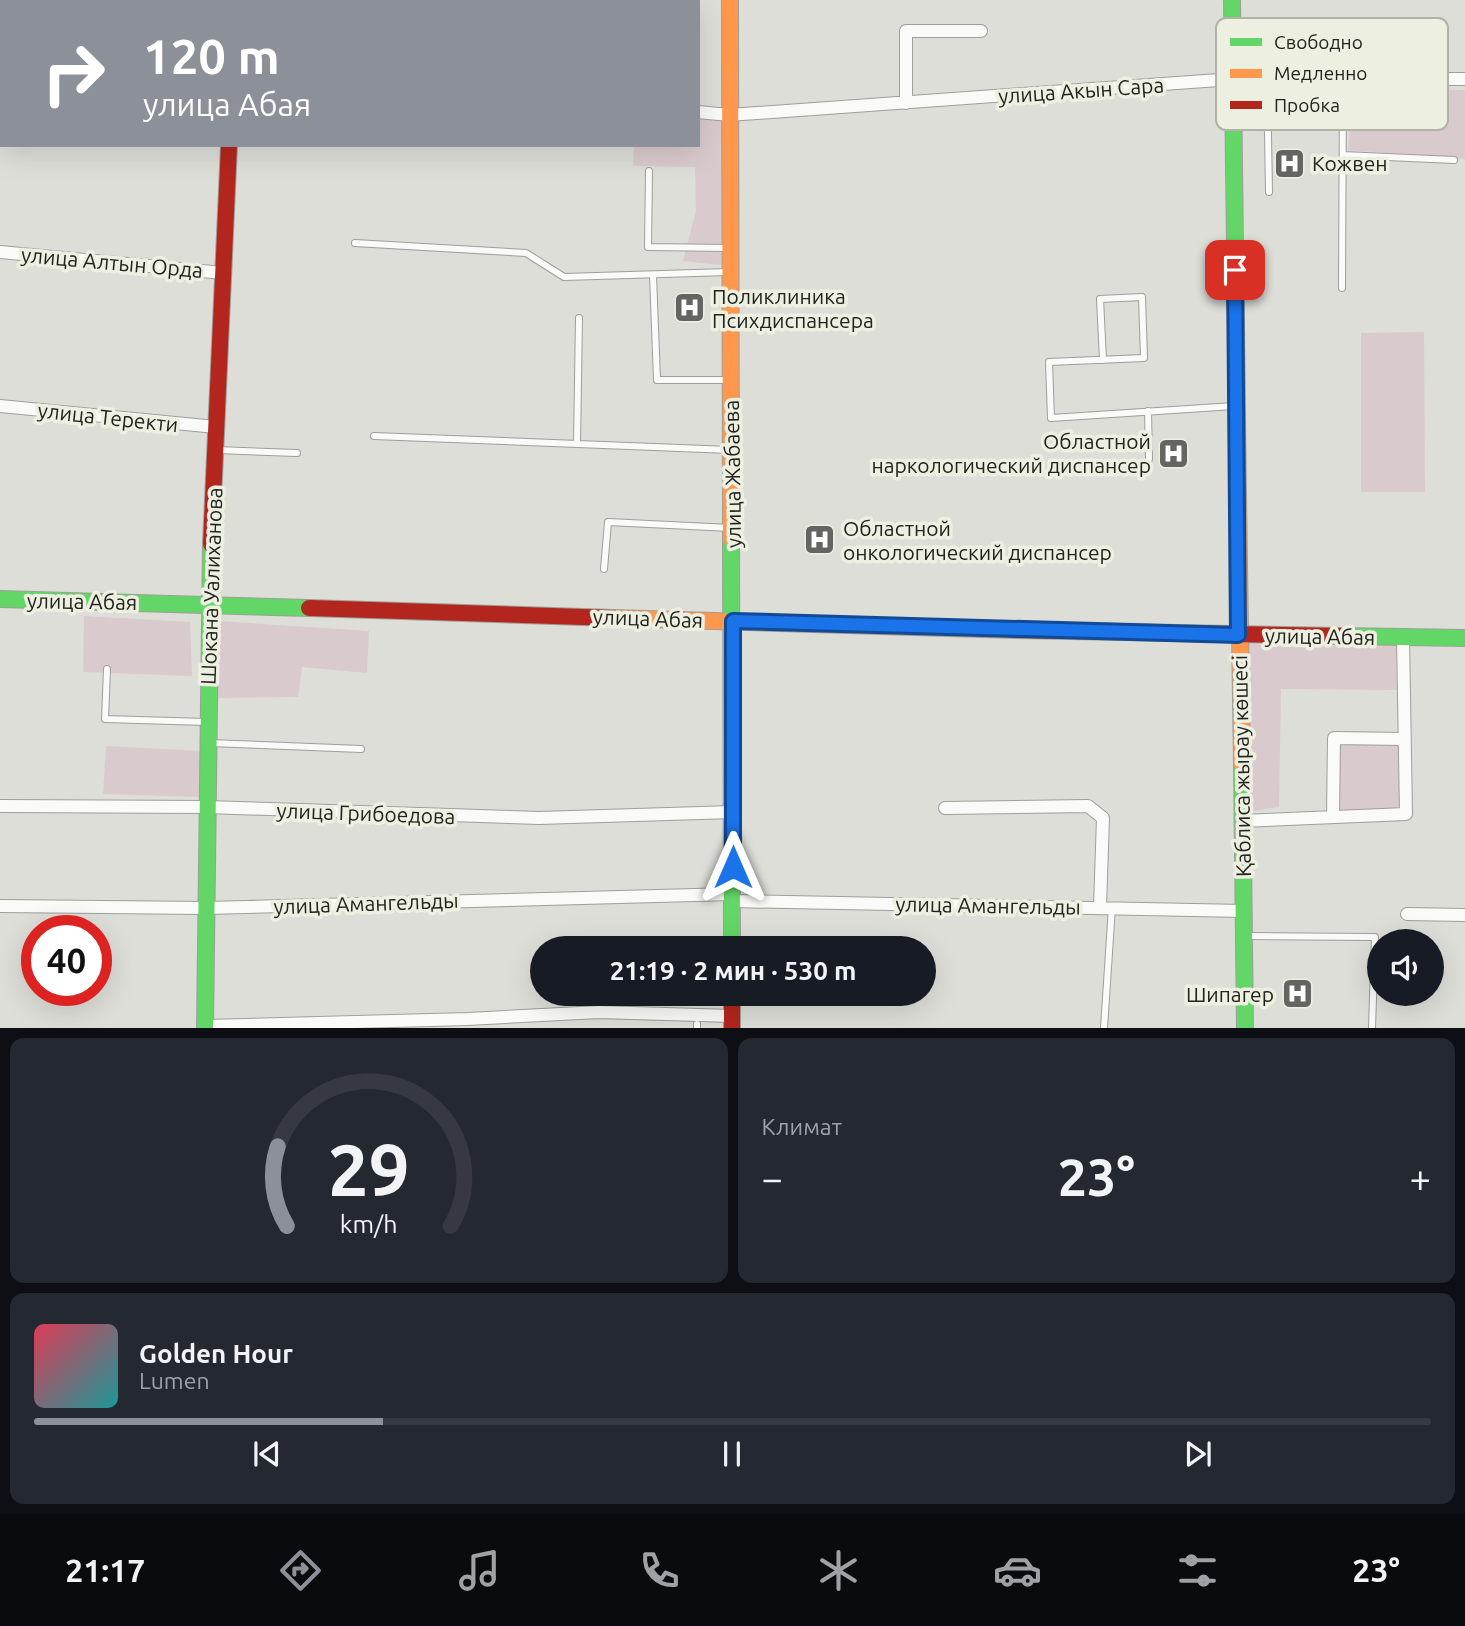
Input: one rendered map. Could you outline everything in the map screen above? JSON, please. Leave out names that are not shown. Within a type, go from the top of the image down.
[{"type":"street","name":"улица Жабаева","points":[[730,0],[732,936]]},
{"type":"street","name":"Қаблиса жырау көшесі","points":[[1232,0],[1232,18]]},
{"type":"street","points":[[906,103],[906,31],[981,31]]},
{"type":"street","name":"улица Акын Сара","points":[[700,113],[729,115],[1216,80]]},
{"type":"street","name":"Қаблиса жырау көшесі","points":[[1233,130],[1245,1027]]},
{"type":"street","name":"Шокана Уалиханова","points":[[205,1026],[208,604],[229,147]]},
{"type":"street","name":"улица Алтын Орда","points":[[0,252],[223,273]]},
{"type":"street","name":"улица Теректи","points":[[0,406],[216,427]]},
{"type":"street","name":"улица Абая","points":[[0,599],[1238,635],[1465,638]]},
{"type":"street","points":[[1242,821],[1406,814],[1403,637]]},
{"type":"street","points":[[1333,817],[1334,738],[1405,739]]},
{"type":"street","name":"улица Грибоедова","points":[[0,806],[207,807],[539,818],[733,812]]},
{"type":"street","points":[[945,808],[1088,806],[1103,818],[1106,907]]},
{"type":"street","name":"улица Амангельды","points":[[0,905],[206,908],[732,897],[1244,911]]},
{"type":"street","points":[[1407,914],[1465,915]]},
{"type":"street","points":[[205,1026],[468,1019],[599,1012],[732,1022]]},
{"type":"lane","points":[[1268,130],[1269,192]]},
{"type":"lane","points":[[1342,288],[1343,130]]},
{"type":"lane","points":[[1343,155],[1454,160]]},
{"type":"lane","points":[[649,171],[648,247],[730,248]]},
{"type":"lane","points":[[355,243],[526,253],[564,277],[730,272]]},
{"type":"lane","points":[[653,275],[657,380],[731,380]]},
{"type":"lane","points":[[1103,360],[1100,299],[1142,297],[1144,358],[1103,360],[1049,362],[1051,418],[1236,405]]},
{"type":"lane","points":[[577,444],[579,318]]},
{"type":"lane","points":[[1148,411],[1149,459]]},
{"type":"lane","points":[[374,436],[732,450]]},
{"type":"lane","points":[[215,450],[297,453]]},
{"type":"lane","points":[[604,569],[608,522],[732,528]]},
{"type":"lane","points":[[107,669],[106,719],[208,722]]},
{"type":"lane","points":[[207,743],[361,749]]},
{"type":"lane","points":[[1104,1027],[1106,907]]},
{"type":"lane","points":[[1244,936],[1375,937],[1373,1027]]},
{"type":"shaded area","points":[[1448,90],[1465,90],[1465,159],[1348,150],[1350,130],[1448,130]]},
{"type":"shaded area","points":[[700,119],[722,121],[721,265],[683,261],[696,211],[695,167],[633,166],[634,147],[700,147]]},
{"type":"shaded area","points":[[1424,332],[1425,492],[1361,492],[1361,333]]},
{"type":"shaded area","points":[[84,616],[190,622],[192,676],[83,672]]},
{"type":"shaded area","points":[[217,621],[369,631],[367,673],[302,667],[298,697],[217,698]]},
{"type":"shaded area","points":[[1244,644],[1396,646],[1397,690],[1281,689],[1279,807],[1247,812]]},
{"type":"shaded area","points":[[1398,743],[1400,808],[1339,811],[1340,744]]},
{"type":"shaded area","points":[[106,746],[202,751],[201,797],[103,794]]},
{"type":"traffic: fast","points":[[1232,0],[1232,18]]},
{"type":"traffic: fast","points":[[1234,130],[1238,496]]},
{"type":"traffic: fast","points":[[731,538],[732,936]]},
{"type":"traffic: fast","points":[[205,1028],[211,544]]},
{"type":"traffic: fast","points":[[0,599],[309,608]]},
{"type":"traffic: fast","points":[[1341,636],[1465,638]]},
{"type":"traffic: fast","points":[[1242,765],[1245,1028]]},
{"type":"traffic: slow","points":[[730,0],[731,538]]},
{"type":"traffic: slow","points":[[1238,496],[1242,765]]},
{"type":"traffic: slow","points":[[613,618],[1016,630]]},
{"type":"traffic: jam","points":[[211,544],[229,147]]},
{"type":"traffic: jam","points":[[309,608],[613,618]]},
{"type":"traffic: jam","points":[[1016,630],[1341,636]]},
{"type":"traffic: jam","points":[[732,1006],[732,1028]]},
{"type":"place","name":"Кожвен","points":[[1289,163]]},
{"type":"place","name":"Поликлиника Психдиспансера","points":[[689,308]]},
{"type":"place","name":"Областной наркологический диспансер","points":[[1174,453]]},
{"type":"place","name":"Областной онкологический диспансер","points":[[820,540]]},
{"type":"place","name":"Шипагер","points":[[1297,994]]},
{"type":"route","points":[[733,867],[733,621],[1238,635],[1235,270]]}]
